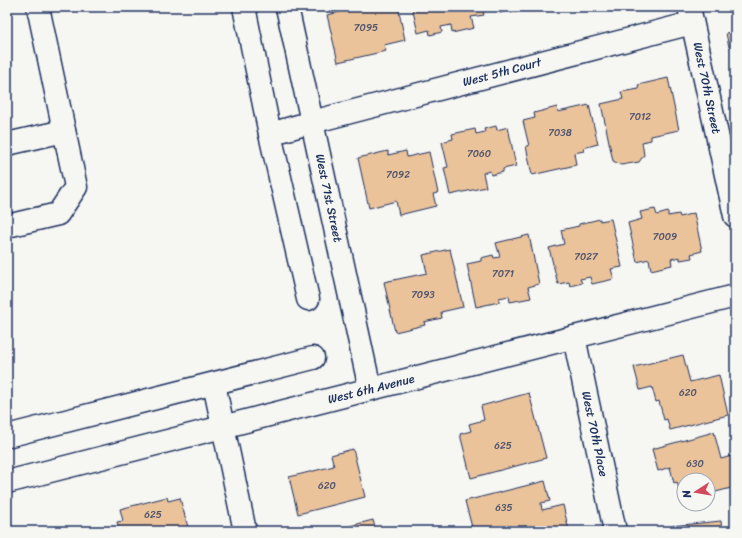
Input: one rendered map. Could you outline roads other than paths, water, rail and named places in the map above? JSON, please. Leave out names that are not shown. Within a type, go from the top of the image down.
[{"type":"street","points":[[7,226],[58,214],[76,187],[38,7]]},
{"type":"street","points":[[244,7],[270,134],[308,298]]},
{"type":"street","name":"West 71st Street","points":[[287,7],[370,390]]},
{"type":"street","name":"West 5th Court","points":[[270,134],[691,15]]},
{"type":"street","name":"West 70th Street","points":[[691,15],[726,137],[735,216]]},
{"type":"street","points":[[7,144],[64,131]]},
{"type":"street","name":"West 6th Avenue","points":[[7,482],[735,296]]},
{"type":"street","name":"West 70th Place","points":[[574,337],[615,531]]},
{"type":"street","points":[[7,436],[313,358]]},
{"type":"street","points":[[214,384],[245,531]]}]
